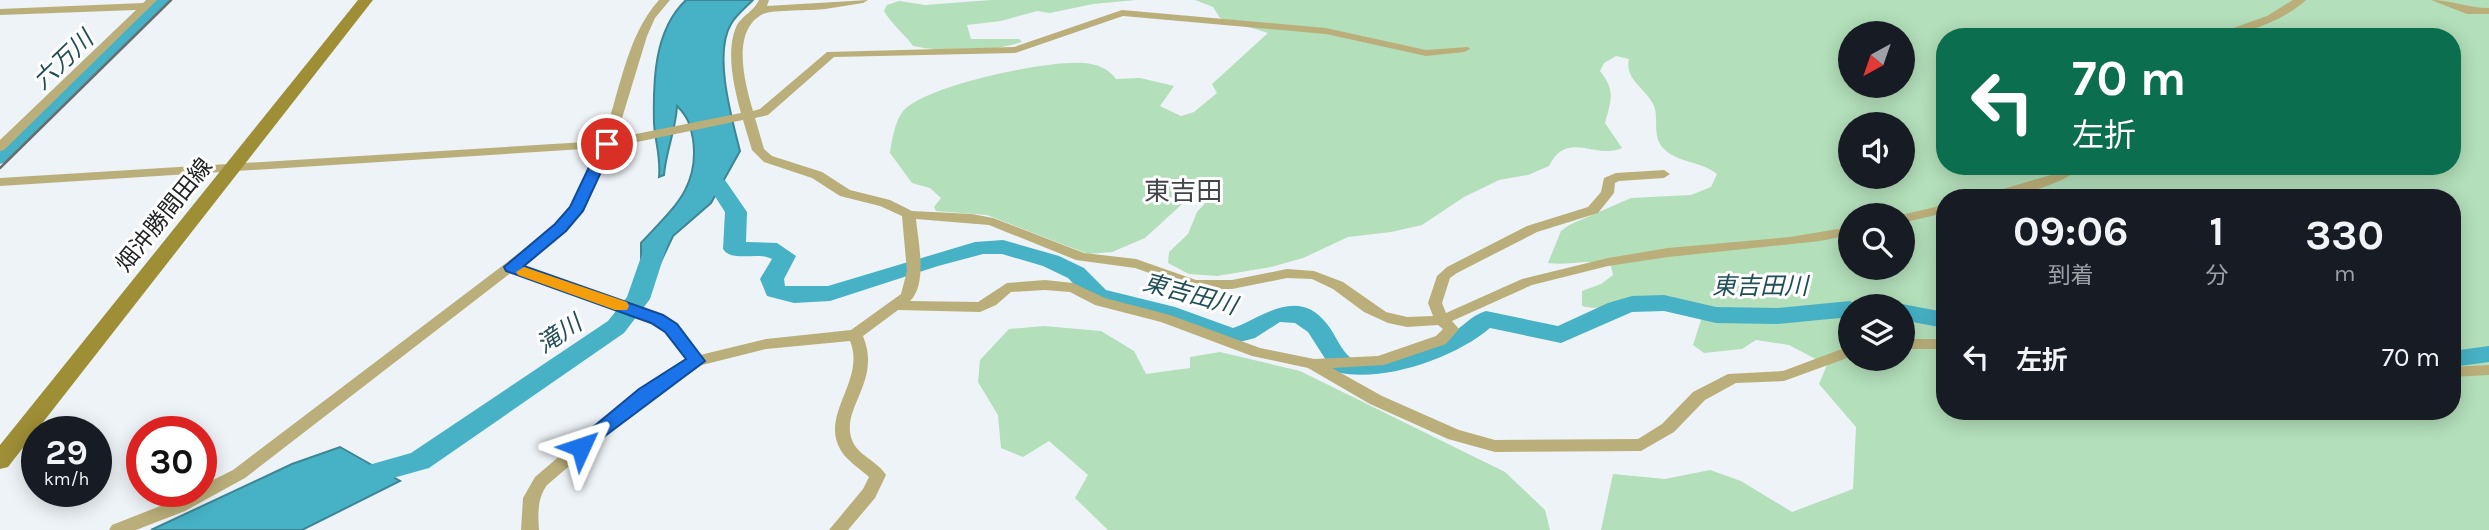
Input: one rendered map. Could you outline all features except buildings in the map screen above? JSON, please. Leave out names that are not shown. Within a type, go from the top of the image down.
[{"type":"main road","name":"畑沖勝間田線","points":[[0,461],[366,0]]},
{"type":"street","points":[[0,10],[11,0]]},
{"type":"street","points":[[118,530],[179,506],[239,474],[561,228],[577,208],[607,144],[642,30],[665,0]]},
{"type":"street","points":[[863,0],[824,6],[762,5],[743,24],[737,48],[737,72],[758,150],[768,159],[817,175],[845,192],[885,203],[909,214],[973,217],[1083,258],[1125,261],[1203,286],[1235,285],[1276,275],[1314,275],[1331,282],[1371,312],[1403,322],[1442,320],[1463,314],[1514,287],[1610,262],[1656,253],[1793,241],[1838,233]]},
{"type":"street","points":[[2240,28],[2271,18],[2301,0]]},
{"type":"street","points":[[2436,0],[2467,11],[2489,11]]},
{"type":"street","points":[[0,10],[148,3]]},
{"type":"street","points":[[0,147],[148,3]]},
{"type":"street","points":[[0,182],[607,144],[749,117],[777,102],[832,51],[1015,50],[1122,13],[1326,32],[1426,54],[1464,49]]},
{"type":"street","points":[[899,306],[980,307],[991,302],[1007,288],[1045,285],[1073,288],[1100,302],[1165,318],[1257,352],[1312,364],[1379,360],[1441,340],[1452,329],[1442,320],[1435,303],[1444,276],[1452,270],[1532,229],[1593,210],[1607,193],[1609,181],[1616,177],[1664,174]]},
{"type":"street","points":[[2018,189],[2064,175]]},
{"type":"street","points":[[1915,216],[1936,211]]},
{"type":"street","points":[[530,530],[531,499],[534,489],[541,481],[622,412],[697,361],[766,344],[855,335],[899,306],[908,296],[914,266],[909,214]]},
{"type":"street","points":[[512,267],[657,319],[671,328],[697,361]]},
{"type":"street","points":[[838,530],[869,493],[878,475],[852,452],[843,433],[848,409],[862,370],[863,360],[855,335]]},
{"type":"street","points":[[1915,344],[1936,344]]},
{"type":"street","points":[[1312,364],[1376,400],[1480,443],[1641,445],[1668,428],[1699,396],[1733,378],[1784,376],[1838,356]]},
{"type":"street","points":[[2461,372],[2489,370]]},
{"type":"green space","points":[[991,0],[1136,0],[1093,4],[1050,13],[1037,11],[1001,21],[967,25],[971,39],[1019,39],[1022,42],[996,48],[968,50],[913,46],[884,11],[887,5],[899,1],[925,5]]},
{"type":"green space","points":[[1195,0],[2489,0],[2489,530],[1601,530],[1613,474],[1665,479],[1710,470],[1741,481],[1792,512],[1853,489],[1856,427],[1819,384],[1827,365],[1789,345],[1756,340],[1742,349],[1704,353],[1693,345],[1704,311],[1660,298],[1598,308],[1582,306],[1582,291],[1601,284],[1613,275],[1611,266],[1594,262],[1548,263],[1561,231],[1569,225],[1631,198],[1691,195],[1711,187],[1717,174],[1675,157],[1663,148],[1658,138],[1654,106],[1633,79],[1628,66],[1629,59],[1616,56],[1604,63],[1600,71],[1611,96],[1605,123],[1622,148],[1612,151],[1573,147],[1564,149],[1549,166],[1528,175],[1499,180],[1464,197],[1422,225],[1348,237],[1303,258],[1271,267],[1217,276],[1189,274],[1168,263],[1169,252],[1188,234],[1197,212],[1224,183],[1219,178],[1205,183],[1145,238],[1112,252],[1088,254],[987,215],[936,211],[934,207],[941,198],[930,188],[912,183],[890,153],[899,118],[905,109],[919,100],[964,83],[1045,65],[1089,64],[1106,70],[1116,79],[1140,78],[1174,86],[1160,106],[1181,116],[1194,112],[1217,93],[1212,84],[1268,33],[1220,18],[1213,7]]},
{"type":"green space","points":[[1044,326],[1101,331],[1134,351],[1146,374],[1190,368],[1190,357],[1220,352],[1300,371],[1505,472],[1545,510],[1550,530],[1108,530],[1075,498],[1088,475],[1049,441],[1023,457],[1001,448],[998,415],[978,382],[980,360],[1009,329]]},
{"type":"water","points":[[686,0],[753,0],[731,24],[724,52],[726,87],[740,151],[711,203],[673,236],[657,270],[641,269],[641,243],[681,197],[692,171],[694,156],[690,125],[677,106],[664,175],[659,177],[654,123],[655,74],[662,41],[675,12]]},
{"type":"water","points":[[340,447],[400,481],[302,530],[151,530],[200,507],[217,507],[217,499],[292,464]]},
{"type":"waterway","name":"六万川","points":[[0,158],[162,0]]},
{"type":"waterway","name":"東吉田川","points":[[718,184],[736,212],[734,249],[769,248],[785,256],[772,279],[775,291],[794,295],[830,293],[930,261],[983,247],[1003,247],[1051,261],[1076,273],[1087,281],[1098,296],[1167,313],[1232,336],[1246,332],[1272,317],[1286,314],[1300,316],[1317,327],[1335,359],[1351,368],[1381,365],[1433,350],[1460,339],[1486,319],[1561,335],[1616,308],[1632,304],[1664,303],[1716,315],[1777,316],[1838,310]]},
{"type":"waterway","name":"滝川","points":[[354,479],[420,461],[616,327],[638,299],[658,240]]},
{"type":"waterway","name":"東吉田川","points":[[1915,314],[1936,318]]},
{"type":"waterway","name":"東吉田川","points":[[2461,358],[2489,354]]},
{"type":"railway","points":[[0,168],[171,0]]},
{"type":"slow traffic","points":[[524,272],[621,306]]},
{"type":"district","name":"東吉田","points":[[1183,191]]},
{"type":"route","points":[[581,447],[645,394],[697,361],[671,328],[657,319],[512,267],[561,228],[577,208],[607,144]]}]
